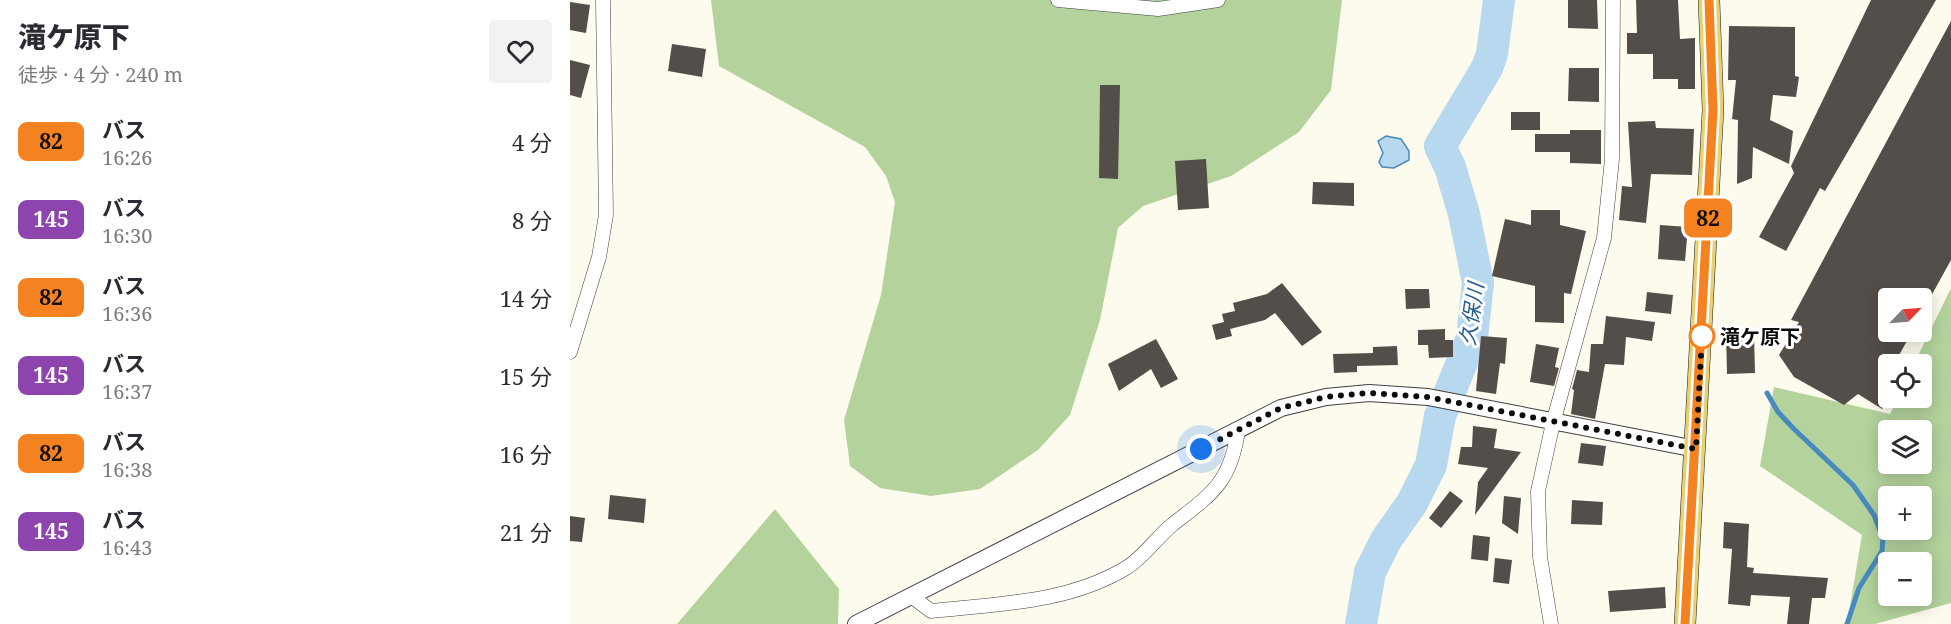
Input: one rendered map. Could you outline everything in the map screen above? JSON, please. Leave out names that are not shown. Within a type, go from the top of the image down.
[{"type":"main road","points":[[1685,624],[1713,110],[1709,0]]},
{"type":"street","points":[[570,352],[599,257],[606,215],[603,0]]},
{"type":"street","points":[[1058,0],[1158,9],[1218,0]]},
{"type":"street","points":[[1551,624],[1540,557],[1538,491],[1553,423],[1604,238],[1612,159],[1613,0]]},
{"type":"street","points":[[856,624],[1281,408],[1326,397],[1369,393],[1428,397],[1696,449]]},
{"type":"street","points":[[912,596],[931,612],[1062,596],[1128,567],[1160,534],[1216,490],[1234,456],[1238,430]]},
{"type":"green space","points":[[711,0],[1342,0],[1331,90],[1299,132],[1231,176],[1143,206],[1118,228],[1100,320],[1070,415],[1038,450],[980,489],[931,496],[880,488],[850,466],[844,420],[881,295],[895,202],[886,176],[865,147],[719,66]]},
{"type":"green space","points":[[1951,288],[1951,603],[1875,624],[1847,624],[1862,535],[1760,466],[1774,387],[1890,414],[1893,408],[1932,408],[1932,354],[1919,354],[1925,342],[1932,342],[1932,327]]},
{"type":"green space","points":[[775,509],[839,589],[838,624],[677,624]]},
{"type":"water","points":[[1386,136],[1401,139],[1409,151],[1409,160],[1394,168],[1382,167],[1379,162],[1383,153],[1378,141]]},
{"type":"building","points":[[1568,0],[1597,0],[1598,29],[1568,28]]},
{"type":"building","points":[[1636,0],[1678,0],[1680,39],[1695,38],[1695,89],[1678,89],[1678,79],[1653,79],[1653,54],[1627,54],[1627,33],[1637,33]]},
{"type":"building","points":[[1871,0],[1936,0],[1825,191],[1820,188],[1786,251],[1759,237],[1794,173],[1791,166]]},
{"type":"building","points":[[570,2],[590,5],[586,33],[570,30]]},
{"type":"building","points":[[1951,21],[1951,260],[1932,294],[1932,288],[1878,288],[1878,342],[1906,342],[1900,354],[1878,354],[1878,406],[1858,394],[1844,405],[1794,377],[1779,355],[1799,322],[1791,320]]},
{"type":"building","points":[[1729,26],[1795,27],[1795,76],[1799,77],[1796,97],[1773,95],[1770,120],[1793,131],[1789,164],[1753,147],[1752,178],[1737,184],[1738,120],[1732,119],[1736,80],[1728,80]]},
{"type":"building","points":[[672,44],[706,49],[702,77],[668,71]]},
{"type":"building","points":[[570,60],[590,65],[581,98],[570,95]]},
{"type":"building","points":[[1569,68],[1599,68],[1599,102],[1568,101]]},
{"type":"building","points":[[1100,85],[1120,85],[1118,179],[1099,178]]},
{"type":"building","points":[[1511,112],[1540,112],[1540,130],[1511,130]]},
{"type":"building","points":[[1655,121],[1656,128],[1694,129],[1692,175],[1651,174],[1646,223],[1619,220],[1622,186],[1632,187],[1628,122]]},
{"type":"building","points":[[1570,130],[1601,130],[1601,164],[1570,163],[1570,152],[1535,152],[1535,134],[1570,134]]},
{"type":"building","points":[[1206,159],[1209,208],[1178,210],[1175,161]]},
{"type":"building","points":[[1313,182],[1354,183],[1354,206],[1312,204]]},
{"type":"building","points":[[1531,210],[1560,210],[1560,225],[1586,231],[1571,294],[1564,293],[1564,323],[1535,322],[1535,286],[1492,276],[1505,219],[1531,225]]},
{"type":"building","points":[[1660,225],[1688,227],[1685,261],[1658,259]]},
{"type":"building","points":[[1282,283],[1322,332],[1302,346],[1275,313],[1265,320],[1230,329],[1232,336],[1216,340],[1212,325],[1224,322],[1222,314],[1235,311],[1233,303],[1267,294]]},
{"type":"building","points":[[1405,289],[1429,289],[1430,308],[1406,309]]},
{"type":"building","points":[[1647,292],[1673,295],[1671,314],[1645,311]]},
{"type":"building","points":[[1606,316],[1655,322],[1652,341],[1626,337],[1624,365],[1605,364],[1595,419],[1571,414],[1574,390],[1572,389],[1577,370],[1589,372],[1591,344],[1603,344]]},
{"type":"building","points":[[1445,329],[1445,340],[1453,340],[1453,357],[1429,358],[1428,345],[1418,345],[1418,330]]},
{"type":"building","points":[[1726,333],[1754,333],[1755,373],[1727,374]]},
{"type":"building","points":[[1481,336],[1507,338],[1505,364],[1500,363],[1496,394],[1476,391]]},
{"type":"building","points":[[1156,339],[1178,379],[1161,388],[1151,369],[1119,391],[1108,364]]},
{"type":"building","points":[[1536,344],[1559,348],[1555,367],[1559,368],[1554,386],[1530,382]]},
{"type":"building","points":[[1397,346],[1398,365],[1357,366],[1357,372],[1334,373],[1333,354],[1373,353],[1373,347]]},
{"type":"building","points":[[1473,426],[1497,429],[1494,448],[1521,452],[1475,515],[1478,482],[1488,468],[1458,464],[1461,447],[1472,447]]},
{"type":"building","points":[[1581,443],[1606,446],[1603,466],[1578,463]]},
{"type":"building","points":[[1450,491],[1463,501],[1441,528],[1429,518]]},
{"type":"building","points":[[610,495],[646,499],[644,523],[608,519]]},
{"type":"building","points":[[1504,496],[1521,498],[1518,534],[1502,523]]},
{"type":"building","points":[[1572,500],[1603,502],[1602,525],[1571,524]]},
{"type":"building","points":[[570,516],[585,518],[582,542],[570,541]]},
{"type":"building","points":[[1724,522],[1749,524],[1747,567],[1754,568],[1753,573],[1828,578],[1825,598],[1812,598],[1809,624],[1787,624],[1790,597],[1751,595],[1750,606],[1728,604],[1732,549],[1723,548]]},
{"type":"building","points":[[1473,535],[1490,537],[1488,561],[1471,559]]},
{"type":"building","points":[[1495,558],[1512,560],[1509,584],[1493,582]]},
{"type":"building","points":[[1665,587],[1666,608],[1610,612],[1608,591]]},
{"type":"waterway","name":"久保川","points":[[1361,624],[1370,572],[1386,540],[1412,503],[1431,465],[1440,416],[1472,338],[1478,283],[1464,214],[1450,167],[1440,146],[1487,68],[1492,54],[1499,0]]},
{"type":"waterway","points":[[1767,393],[1778,412],[1853,485],[1874,515],[1883,538],[1882,551],[1859,588],[1847,624]]},
{"type":"bus line","name":"82","points":[[1685,624],[1713,110],[1713,55],[1709,0]]},
{"type":"place","name":"滝ケ原下","points":[[1702,336]]},
{"type":"route","points":[[1201,449],[1281,408],[1326,397],[1369,393],[1428,397],[1696,449],[1702,336]]}]
